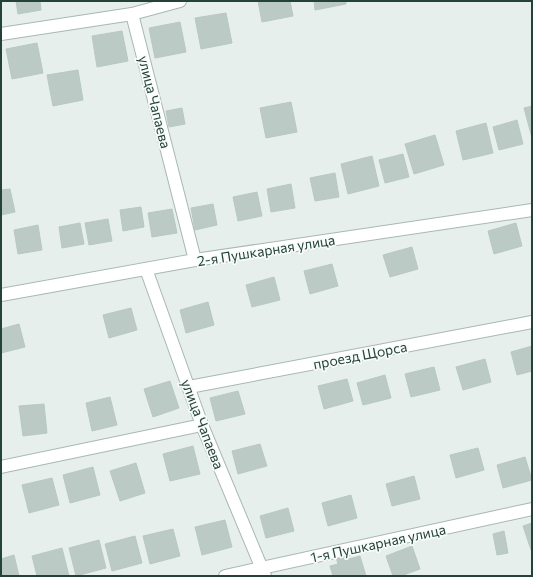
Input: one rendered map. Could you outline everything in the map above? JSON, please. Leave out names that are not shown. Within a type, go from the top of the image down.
[{"type":"street","points":[[1,34],[132,14],[180,1]]},
{"type":"street","name":"улица Чапаева","points":[[132,14],[195,260]]},
{"type":"street","name":"2-я Пушкарная улица","points":[[1,295],[195,260],[532,210]]},
{"type":"street","name":"улица Чапаева","points":[[146,269],[202,426],[263,572]]},
{"type":"street","name":"проезд Щорса","points":[[189,387],[532,322]]},
{"type":"street","points":[[1,467],[202,426]]},
{"type":"street","name":"1-я Пушкарная улица","points":[[225,576],[263,572],[532,509]]},
{"type":"building","points":[[16,1],[40,1],[41,10],[18,14]]},
{"type":"building","points":[[258,1],[290,1],[293,16],[262,22]]},
{"type":"building","points":[[314,1],[346,1],[346,4],[315,10]]},
{"type":"building","points":[[226,13],[232,43],[201,49],[195,18]]},
{"type":"building","points":[[180,22],[186,52],[155,58],[149,28]]},
{"type":"building","points":[[122,31],[128,61],[97,67],[92,36]]},
{"type":"building","points":[[37,43],[43,73],[12,79],[6,49]]},
{"type":"building","points":[[78,70],[83,100],[53,106],[47,75]]},
{"type":"building","points":[[291,102],[297,132],[266,138],[260,108]]},
{"type":"building","points":[[532,106],[532,138],[524,108]]},
{"type":"building","points":[[182,108],[185,124],[169,127],[166,111]]},
{"type":"building","points":[[517,120],[523,144],[499,150],[493,127]]},
{"type":"building","points":[[486,123],[493,153],[463,160],[456,131]]},
{"type":"building","points":[[435,135],[444,165],[414,174],[405,144]]},
{"type":"building","points":[[403,154],[409,177],[385,183],[379,160]]},
{"type":"building","points":[[372,156],[379,186],[348,194],[341,164]]},
{"type":"building","points":[[335,173],[339,197],[315,201],[310,178]]},
{"type":"building","points":[[291,184],[295,208],[271,212],[267,189]]},
{"type":"building","points":[[10,189],[15,212],[1,215],[1,190]]},
{"type":"building","points":[[257,192],[262,216],[238,221],[233,197]]},
{"type":"building","points":[[213,204],[217,225],[195,230],[191,208]]},
{"type":"building","points":[[141,207],[144,227],[123,231],[120,210]]},
{"type":"building","points":[[172,209],[177,233],[152,237],[148,213]]},
{"type":"building","points":[[108,219],[112,241],[89,245],[85,223]]},
{"type":"building","points":[[80,223],[84,244],[62,248],[59,227]]},
{"type":"building","points":[[516,223],[522,246],[494,254],[488,231]]},
{"type":"building","points":[[38,225],[42,250],[18,254],[14,230]]},
{"type":"building","points":[[412,247],[418,269],[390,277],[383,255]]},
{"type":"building","points":[[332,264],[338,286],[310,294],[304,271]]},
{"type":"building","points":[[274,277],[280,300],[252,307],[246,285]]},
{"type":"building","points":[[208,302],[214,325],[186,333],[180,310]]},
{"type":"building","points":[[131,308],[137,330],[109,338],[103,315]]},
{"type":"building","points":[[19,324],[25,347],[1,353],[1,329]]},
{"type":"building","points":[[532,346],[532,371],[517,375],[511,352]]},
{"type":"building","points":[[485,359],[491,382],[463,390],[456,367]]},
{"type":"building","points":[[434,367],[440,390],[411,397],[405,374]]},
{"type":"building","points":[[385,375],[391,398],[363,405],[357,383]]},
{"type":"building","points":[[347,379],[353,401],[324,409],[318,386]]},
{"type":"building","points":[[170,381],[179,408],[153,417],[144,389]]},
{"type":"building","points":[[238,391],[245,414],[216,421],[210,398]]},
{"type":"building","points":[[110,397],[117,425],[92,431],[86,403]]},
{"type":"building","points":[[44,404],[47,433],[23,436],[19,406]]},
{"type":"building","points":[[260,444],[267,466],[238,474],[232,451]]},
{"type":"building","points":[[193,446],[200,474],[170,481],[163,454]]},
{"type":"building","points":[[478,448],[484,470],[456,478],[450,455]]},
{"type":"building","points":[[525,457],[532,480],[503,488],[497,465]]},
{"type":"building","points":[[136,463],[145,493],[120,501],[110,471]]},
{"type":"building","points":[[93,467],[100,495],[70,503],[63,475]]},
{"type":"building","points":[[414,476],[420,499],[392,506],[386,484]]},
{"type":"building","points":[[52,478],[59,505],[29,513],[22,485]]},
{"type":"building","points":[[351,495],[357,518],[328,526],[322,503]]},
{"type":"building","points":[[288,508],[294,531],[266,538],[260,516]]},
{"type":"building","points":[[225,520],[232,547],[202,555],[195,527]]},
{"type":"building","points":[[532,523],[532,549],[531,550],[523,526]]},
{"type":"building","points":[[173,529],[180,556],[150,564],[143,536]]},
{"type":"building","points":[[504,531],[508,553],[497,555],[493,534]]},
{"type":"building","points":[[135,536],[142,563],[112,571],[105,544]]},
{"type":"building","points":[[99,540],[106,568],[76,576],[69,548]]},
{"type":"building","points":[[412,546],[420,569],[401,576],[393,576],[386,556]]},
{"type":"building","points":[[62,548],[69,576],[37,576],[32,556]]},
{"type":"building","points":[[347,554],[349,559],[360,556],[366,576],[333,576],[330,566],[338,564],[336,557]]},
{"type":"building","points":[[14,555],[19,576],[1,576],[1,559]]}]
